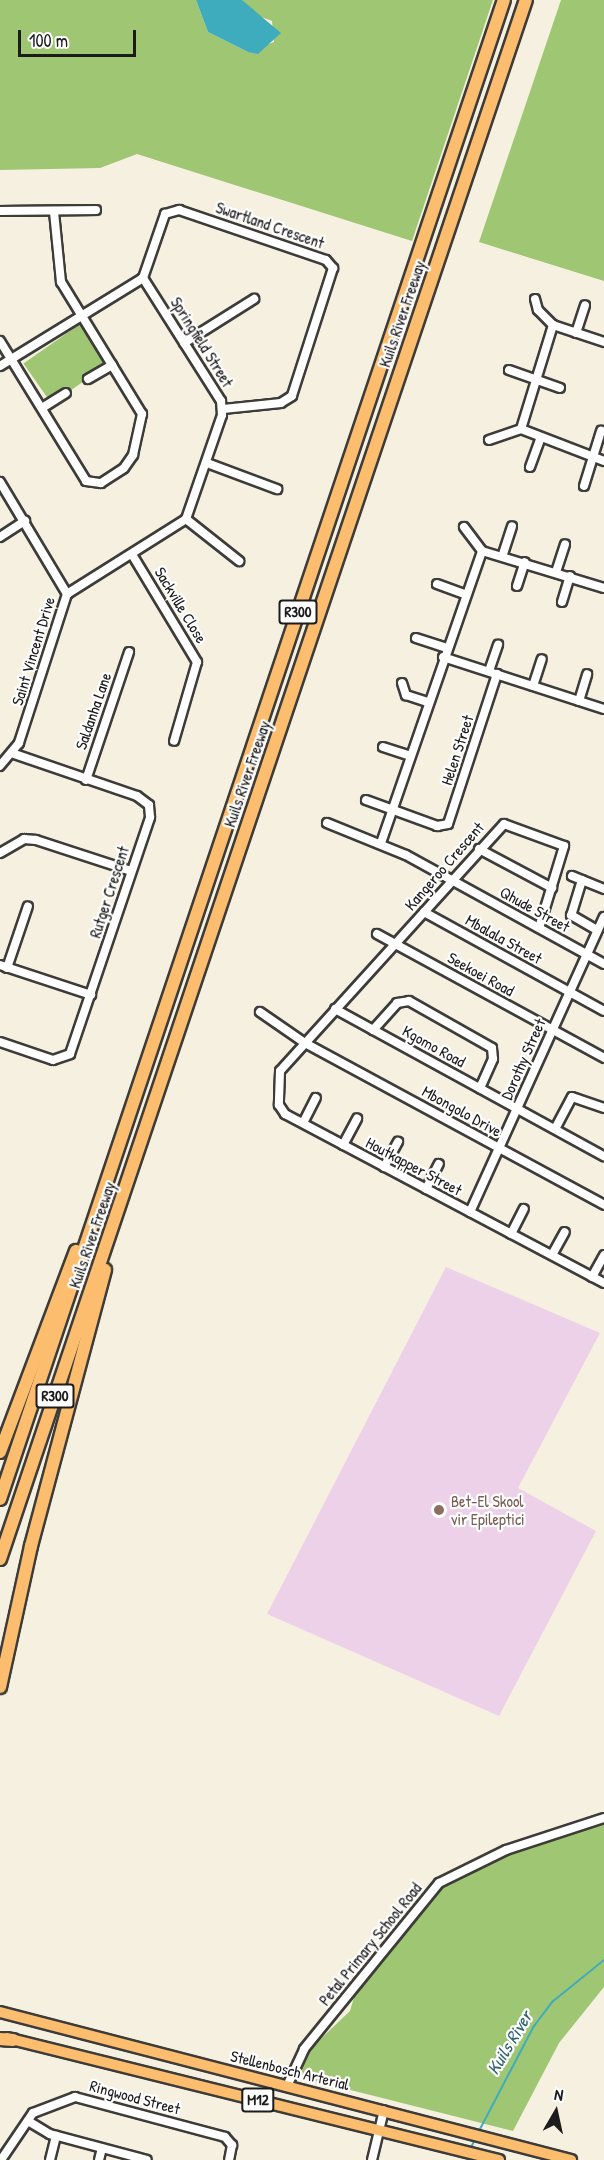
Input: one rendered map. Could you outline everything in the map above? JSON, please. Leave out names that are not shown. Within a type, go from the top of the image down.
[{"type":"highway","name":"Kuils River Freeway","points":[[0,1499],[504,0]]},
{"type":"highway","name":"Kuils River Freeway","points":[[0,1559],[526,0]]},
{"type":"highway","points":[[0,1452],[67,1270],[92,1224]]},
{"type":"highway","points":[[0,1687],[110,1233]]},
{"type":"highway","points":[[0,2037],[14,2040]]},
{"type":"main road","name":"Stellenbosch Arterial","points":[[0,2012],[288,2084],[571,2160]]},
{"type":"main road","name":"M12","points":[[14,2040],[499,2160]]},
{"type":"street","points":[[0,211],[96,210]]},
{"type":"street","name":"Swartland Crescent","points":[[143,278],[171,210],[332,265],[292,396],[281,403],[223,409]]},
{"type":"street","points":[[0,341],[86,481],[101,483],[130,462],[143,425],[140,410],[57,271],[54,212]]},
{"type":"street","points":[[0,366],[143,278]]},
{"type":"street","name":"Springfield Street","points":[[143,278],[223,409],[207,463],[186,519]]},
{"type":"street","points":[[184,343],[254,299]]},
{"type":"street","points":[[535,299],[538,310],[553,325],[604,342]]},
{"type":"street","points":[[576,333],[585,305]]},
{"type":"street","points":[[521,429],[553,325]]},
{"type":"street","points":[[88,379],[112,365]]},
{"type":"street","points":[[508,370],[560,388]]},
{"type":"street","points":[[42,408],[66,393]]},
{"type":"street","points":[[489,440],[521,429],[540,439],[604,461]]},
{"type":"street","points":[[584,486],[601,431]]},
{"type":"street","points":[[530,467],[540,439]]},
{"type":"street","points":[[207,463],[277,489]]},
{"type":"street","name":"Saint Vincent Drive","points":[[0,482],[67,594],[14,754]]},
{"type":"street","points":[[67,594],[133,556],[186,519],[238,561]]},
{"type":"street","points":[[0,537],[25,521]]},
{"type":"street","points":[[464,526],[482,551],[503,555],[604,588]]},
{"type":"street","points":[[503,555],[512,526]]},
{"type":"street","points":[[556,572],[566,544]]},
{"type":"street","points":[[381,843],[464,594],[482,551]]},
{"type":"street","name":"Sackville Close","points":[[133,556],[197,662],[174,741]]},
{"type":"street","points":[[517,586],[525,562]]},
{"type":"street","points":[[562,602],[570,576]]},
{"type":"street","points":[[437,584],[464,594]]},
{"type":"street","points":[[416,638],[493,673],[604,709]]},
{"type":"street","name":"Helen Street","points":[[392,809],[437,826],[451,819],[493,673],[498,645]]},
{"type":"street","name":"Saldanha Lane","points":[[86,780],[129,652]]},
{"type":"street","points":[[533,686],[542,659]]},
{"type":"street","points":[[579,701],[587,674]]},
{"type":"street","points":[[402,683],[406,695],[428,702]]},
{"type":"street","points":[[383,747],[410,756]]},
{"type":"street","points":[[0,765],[14,754]]},
{"type":"street","name":"Rutger Crescent","points":[[0,1042],[53,1060],[66,1058],[91,995],[150,817],[148,805],[14,754]]},
{"type":"street","points":[[366,800],[392,809]]},
{"type":"street","name":"Qhude Street","points":[[327,823],[381,843],[604,964]]},
{"type":"street","name":"Kangeroo Crescent","points":[[305,1043],[504,824],[559,840],[564,851],[539,928]]},
{"type":"street","points":[[0,853],[24,839],[36,840],[131,871]]},
{"type":"street","points":[[479,849],[552,888]]},
{"type":"street","points":[[572,876],[604,889]]},
{"type":"street","points":[[582,880],[571,915],[597,930]]},
{"type":"street","points":[[28,906],[4,966],[91,995]]},
{"type":"street","name":"Mbalala Street","points":[[424,912],[604,1011]]},
{"type":"street","name":"Dorothy Street","points":[[470,1212],[604,917]]},
{"type":"street","name":"Seekoei Road","points":[[376,934],[604,1058]]},
{"type":"street","points":[[373,1030],[397,1003],[409,1001],[492,1048],[493,1059],[480,1088]]},
{"type":"street","name":"Kgomo Road","points":[[335,1009],[604,1156]]},
{"type":"street","name":"Mbongolo Drive","points":[[260,1012],[305,1043],[604,1205]]},
{"type":"street","name":"Houtkapper Street","points":[[305,1043],[276,1077],[281,1111],[604,1283]]},
{"type":"street","points":[[555,1129],[572,1097],[604,1108]]},
{"type":"street","points":[[303,1124],[316,1098]]},
{"type":"street","points":[[343,1145],[357,1119]]},
{"type":"street","points":[[384,1167],[398,1142]]},
{"type":"street","points":[[426,1189],[439,1164]]},
{"type":"street","points":[[511,1234],[524,1209]]},
{"type":"street","points":[[552,1256],[565,1232]]},
{"type":"street","points":[[592,1277],[604,1255]]},
{"type":"street","name":"Petal Primary School Road","points":[[288,2084],[304,2049],[439,1883],[506,1850],[604,1818]]},
{"type":"street","name":"Ringwood Street","points":[[1,2160],[38,2110],[78,2097],[225,2137],[232,2145],[229,2160]]},
{"type":"street","points":[[372,2160],[384,2110]]},
{"type":"street","points":[[28,2121],[56,2136],[147,2160]]},
{"type":"street","points":[[50,2160],[56,2136]]},
{"type":"street","points":[[99,2160],[102,2148]]},
{"type":"shaded area","name":"Bet-El Skool vir Epileptici","points":[[446,1267],[600,1333],[518,1488],[596,1531],[499,1716],[267,1614]]},
{"type":"green space","points":[[0,0],[196,0],[208,32],[248,52],[274,42],[272,21],[251,13],[242,0],[493,0],[412,241],[137,154],[100,168],[0,170]]},
{"type":"green space","points":[[561,0],[604,0],[604,281],[479,242]]},
{"type":"green space","points":[[80,324],[108,364],[52,404],[23,364]]},
{"type":"green space","points":[[604,1821],[604,1987],[559,2043],[513,2131],[303,2078],[301,2066],[310,2049],[350,2011],[355,1994],[441,1886],[513,1850]]},
{"type":"water","points":[[196,0],[242,0],[281,33],[258,54],[248,52],[208,32]]},
{"type":"waterway","name":"Kuils River","points":[[479,2131],[534,2026],[552,2002],[604,1960]]},
{"type":"waterway","name":"Kuils River","points":[[470,2150],[475,2139]]},
{"type":"place","name":"Bet-El Skool vir Epileptici","points":[[439,1510]]}]
